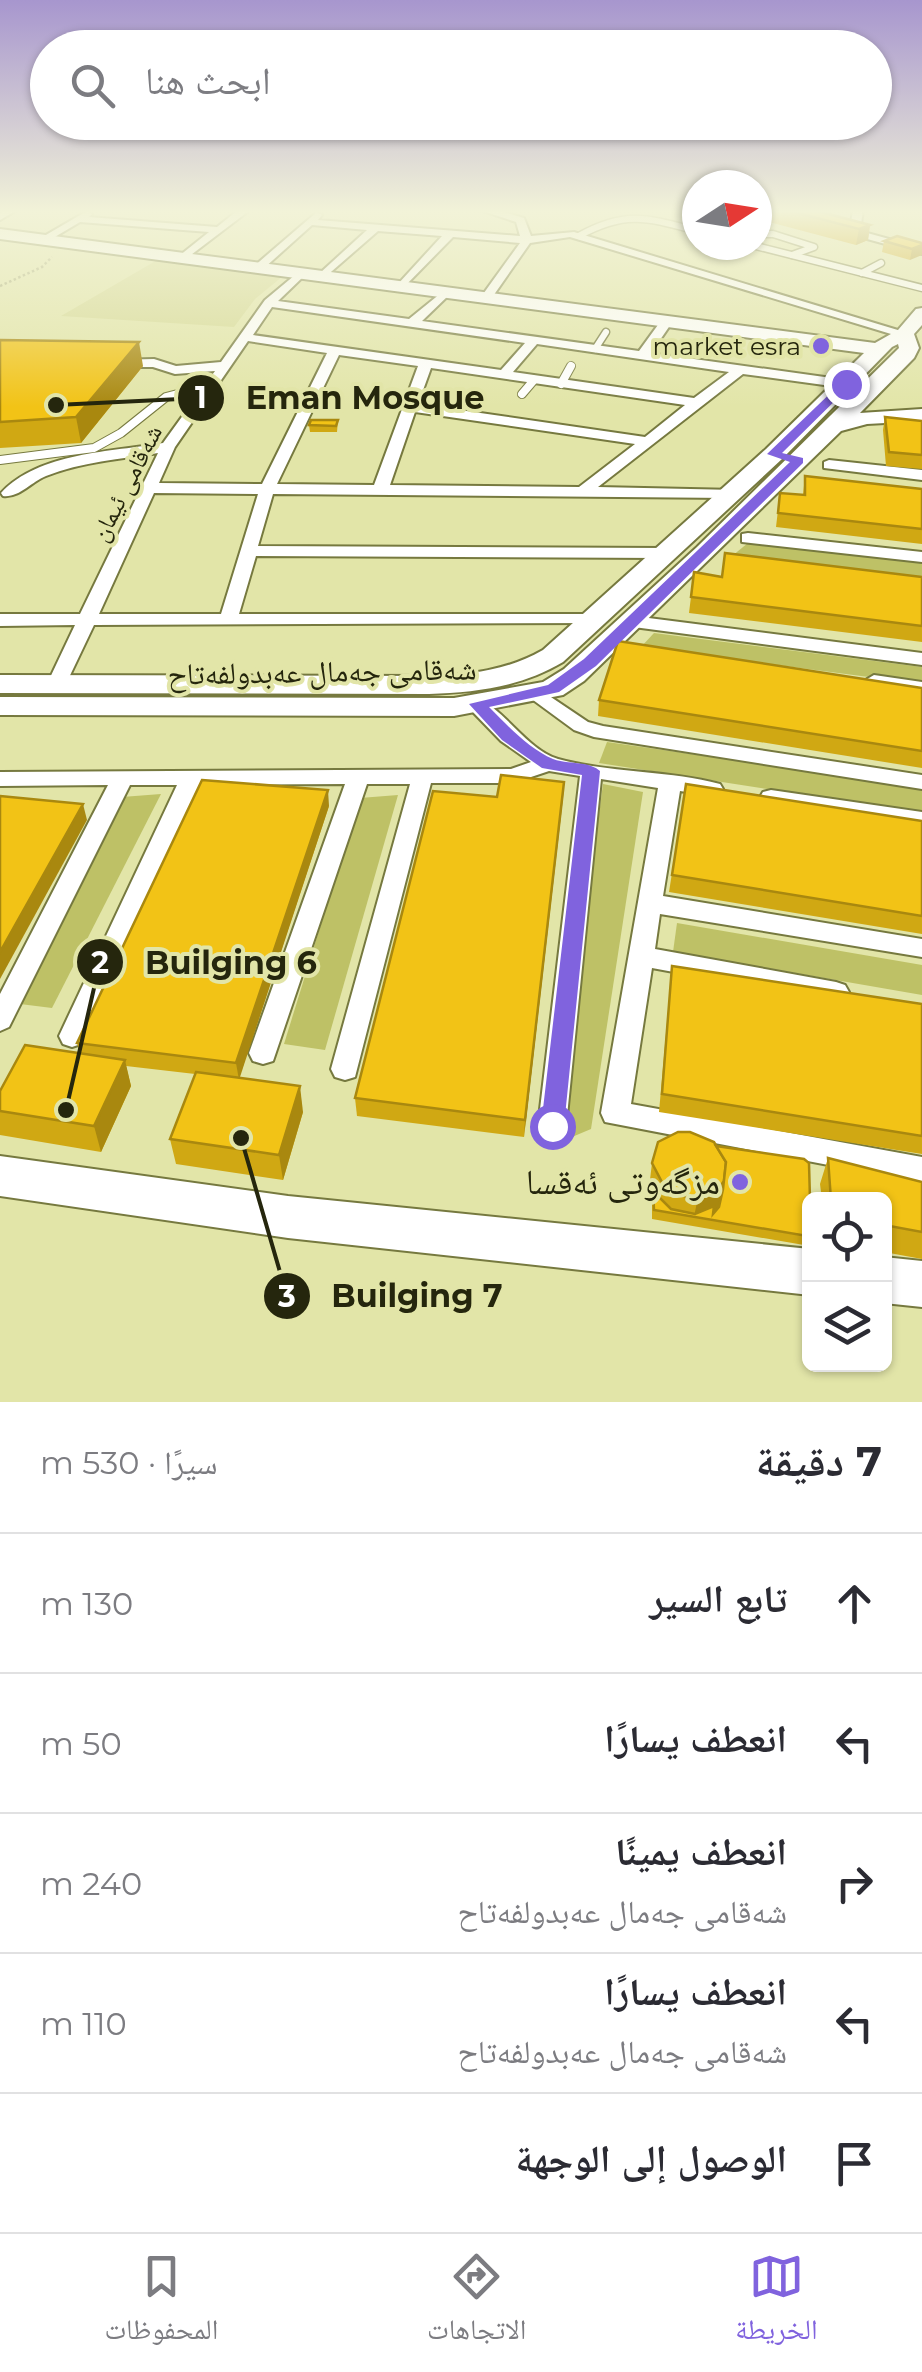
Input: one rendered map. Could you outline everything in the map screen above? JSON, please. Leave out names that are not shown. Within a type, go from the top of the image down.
[{"type":"main road","points":[[327,275],[879,350]]},
{"type":"main road","name":"شەقامی جەمال عەبدولفەتاح","points":[[0,706],[477,704],[560,685],[623,638],[716,553],[786,457],[846,384],[913,323]]},
{"type":"main road","name":"شەقامی جەمال عەبدولفەتاح","points":[[0,684],[490,682],[536,667],[730,493],[830,429],[907,353],[913,323]]},
{"type":"main road","points":[[876,386],[889,398],[922,403]]},
{"type":"main road","points":[[830,429],[866,418],[922,414]]},
{"type":"main road","points":[[0,1176],[288,1218],[802,1271]]},
{"type":"main road","points":[[892,1281],[922,1284]]},
{"type":"street","name":"شەقامی ئیمان","points":[[57,684],[168,447],[269,303],[298,275]]},
{"type":"street","points":[[402,286],[412,275]]},
{"type":"street","points":[[487,298],[503,275]]},
{"type":"street","points":[[730,275],[913,323]]},
{"type":"street","points":[[412,323],[446,292]]},
{"type":"street","points":[[269,303],[846,384]]},
{"type":"street","points":[[643,356],[666,321]]},
{"type":"street","points":[[244,337],[697,404]]},
{"type":"street","points":[[503,376],[534,340]]},
{"type":"street","points":[[228,620],[267,488],[335,350]]},
{"type":"street","points":[[100,362],[154,363],[175,370],[225,366]]},
{"type":"street","points":[[380,490],[426,364]]},
{"type":"street","points":[[582,492],[740,369]]},
{"type":"street","points":[[410,407],[646,442]]},
{"type":"street","points":[[0,510],[5,493],[20,481],[45,472],[168,447]]},
{"type":"street","points":[[829,465],[922,475]]},
{"type":"street","points":[[147,488],[730,493]]},
{"type":"street","points":[[748,538],[922,557]]},
{"type":"street","points":[[249,550],[664,554]]},
{"type":"street","points":[[0,620],[592,619]]},
{"type":"street","points":[[623,638],[922,659]]},
{"type":"street","points":[[844,677],[922,688]]},
{"type":"street","points":[[536,693],[581,726],[600,732],[922,782]]},
{"type":"street","points":[[477,704],[508,736],[548,764],[922,820]]},
{"type":"street","points":[[0,779],[513,776],[548,764]]},
{"type":"street","points":[[552,1126],[591,771]]},
{"type":"street","points":[[263,1054],[358,778]]},
{"type":"street","points":[[345,1069],[422,778]]},
{"type":"street","points":[[0,1020],[122,779]]},
{"type":"street","points":[[72,1036],[191,779]]},
{"type":"street","points":[[670,782],[615,1113],[922,1170]]},
{"type":"street","points":[[650,903],[922,948]]},
{"type":"street","points":[[641,956],[866,998]]},
{"type":"lane","points":[[872,275],[922,288]]},
{"type":"lane","points":[[595,349],[606,332]]},
{"type":"lane","points":[[562,384],[571,366]]},
{"type":"lane","points":[[522,394],[534,380]]},
{"type":"lane","points":[[0,460],[94,448],[121,434],[166,397],[212,385]]},
{"type":"path","points":[[0,286],[23,275]]},
{"type":"shaded area","points":[[131,275],[283,276],[255,299],[234,327],[61,316]]},
{"type":"shaded area","points":[[748,543],[922,563],[922,577],[732,556]]},
{"type":"shaded area","points":[[654,633],[922,667],[922,684],[641,647]]},
{"type":"shaded area","points":[[607,742],[922,787],[922,813],[599,763]]},
{"type":"shaded area","points":[[603,784],[643,792],[591,1129],[572,1137],[558,1127]]},
{"type":"shaded area","points":[[161,794],[52,1008],[12,1003],[122,797]]},
{"type":"shaded area","points":[[398,795],[325,1050],[284,1044],[360,798]]},
{"type":"shaded area","points":[[677,923],[922,965],[922,995],[673,952]]},
{"type":"building","points":[[0,340],[139,342],[76,417],[0,422]]},
{"type":"building","points":[[885,417],[922,421],[922,455],[889,452]]},
{"type":"building","points":[[311,420],[338,420],[336,426],[309,425]]},
{"type":"building","points":[[805,476],[922,489],[922,529],[778,513],[780,493],[805,495]]},
{"type":"building","points":[[725,553],[922,577],[922,626],[691,597],[694,572],[722,577]]},
{"type":"building","points":[[618,641],[922,688],[922,751],[599,700]]},
{"type":"building","points":[[501,775],[564,782],[525,1120],[355,1098],[433,791],[497,797]]},
{"type":"building","points":[[202,780],[328,790],[236,1063],[77,1043]]},
{"type":"building","points":[[686,784],[922,821],[922,916],[672,875]]},
{"type":"building","points":[[0,796],[83,804],[0,952]]},
{"type":"building","points":[[672,966],[922,1004],[922,1136],[662,1094]]},
{"type":"building","points":[[25,1045],[125,1060],[94,1126],[0,1111],[0,1091]]},
{"type":"building","points":[[196,1072],[300,1086],[279,1155],[170,1139]]},
{"type":"building","points":[[678,1132],[690,1132],[714,1142],[726,1162],[724,1181],[718,1189],[686,1197],[663,1184],[652,1163],[658,1142]]},
{"type":"building","points":[[716,1146],[804,1159],[809,1163],[809,1192],[802,1192],[802,1235],[654,1210],[653,1191],[671,1209],[695,1214],[714,1206],[713,1214],[719,1207],[726,1162]]},
{"type":"building","points":[[828,1158],[922,1182],[922,1232],[892,1226],[892,1192],[830,1192]]},
{"type":"place","name":"market esra","points":[[821,346]]},
{"type":"place","name":"Eman Mosque","points":[[56,405]]},
{"type":"place","name":"Builging 6","points":[[66,1110]]},
{"type":"place","name":"Builging 7","points":[[241,1138]]},
{"type":"place","name":"مزگەوتی ئەقسا","points":[[740,1182]]},
{"type":"route","points":[[552,1126],[591,771],[548,764],[508,736],[477,704],[553,689],[590,662],[798,460],[774,454],[846,384]]}]
